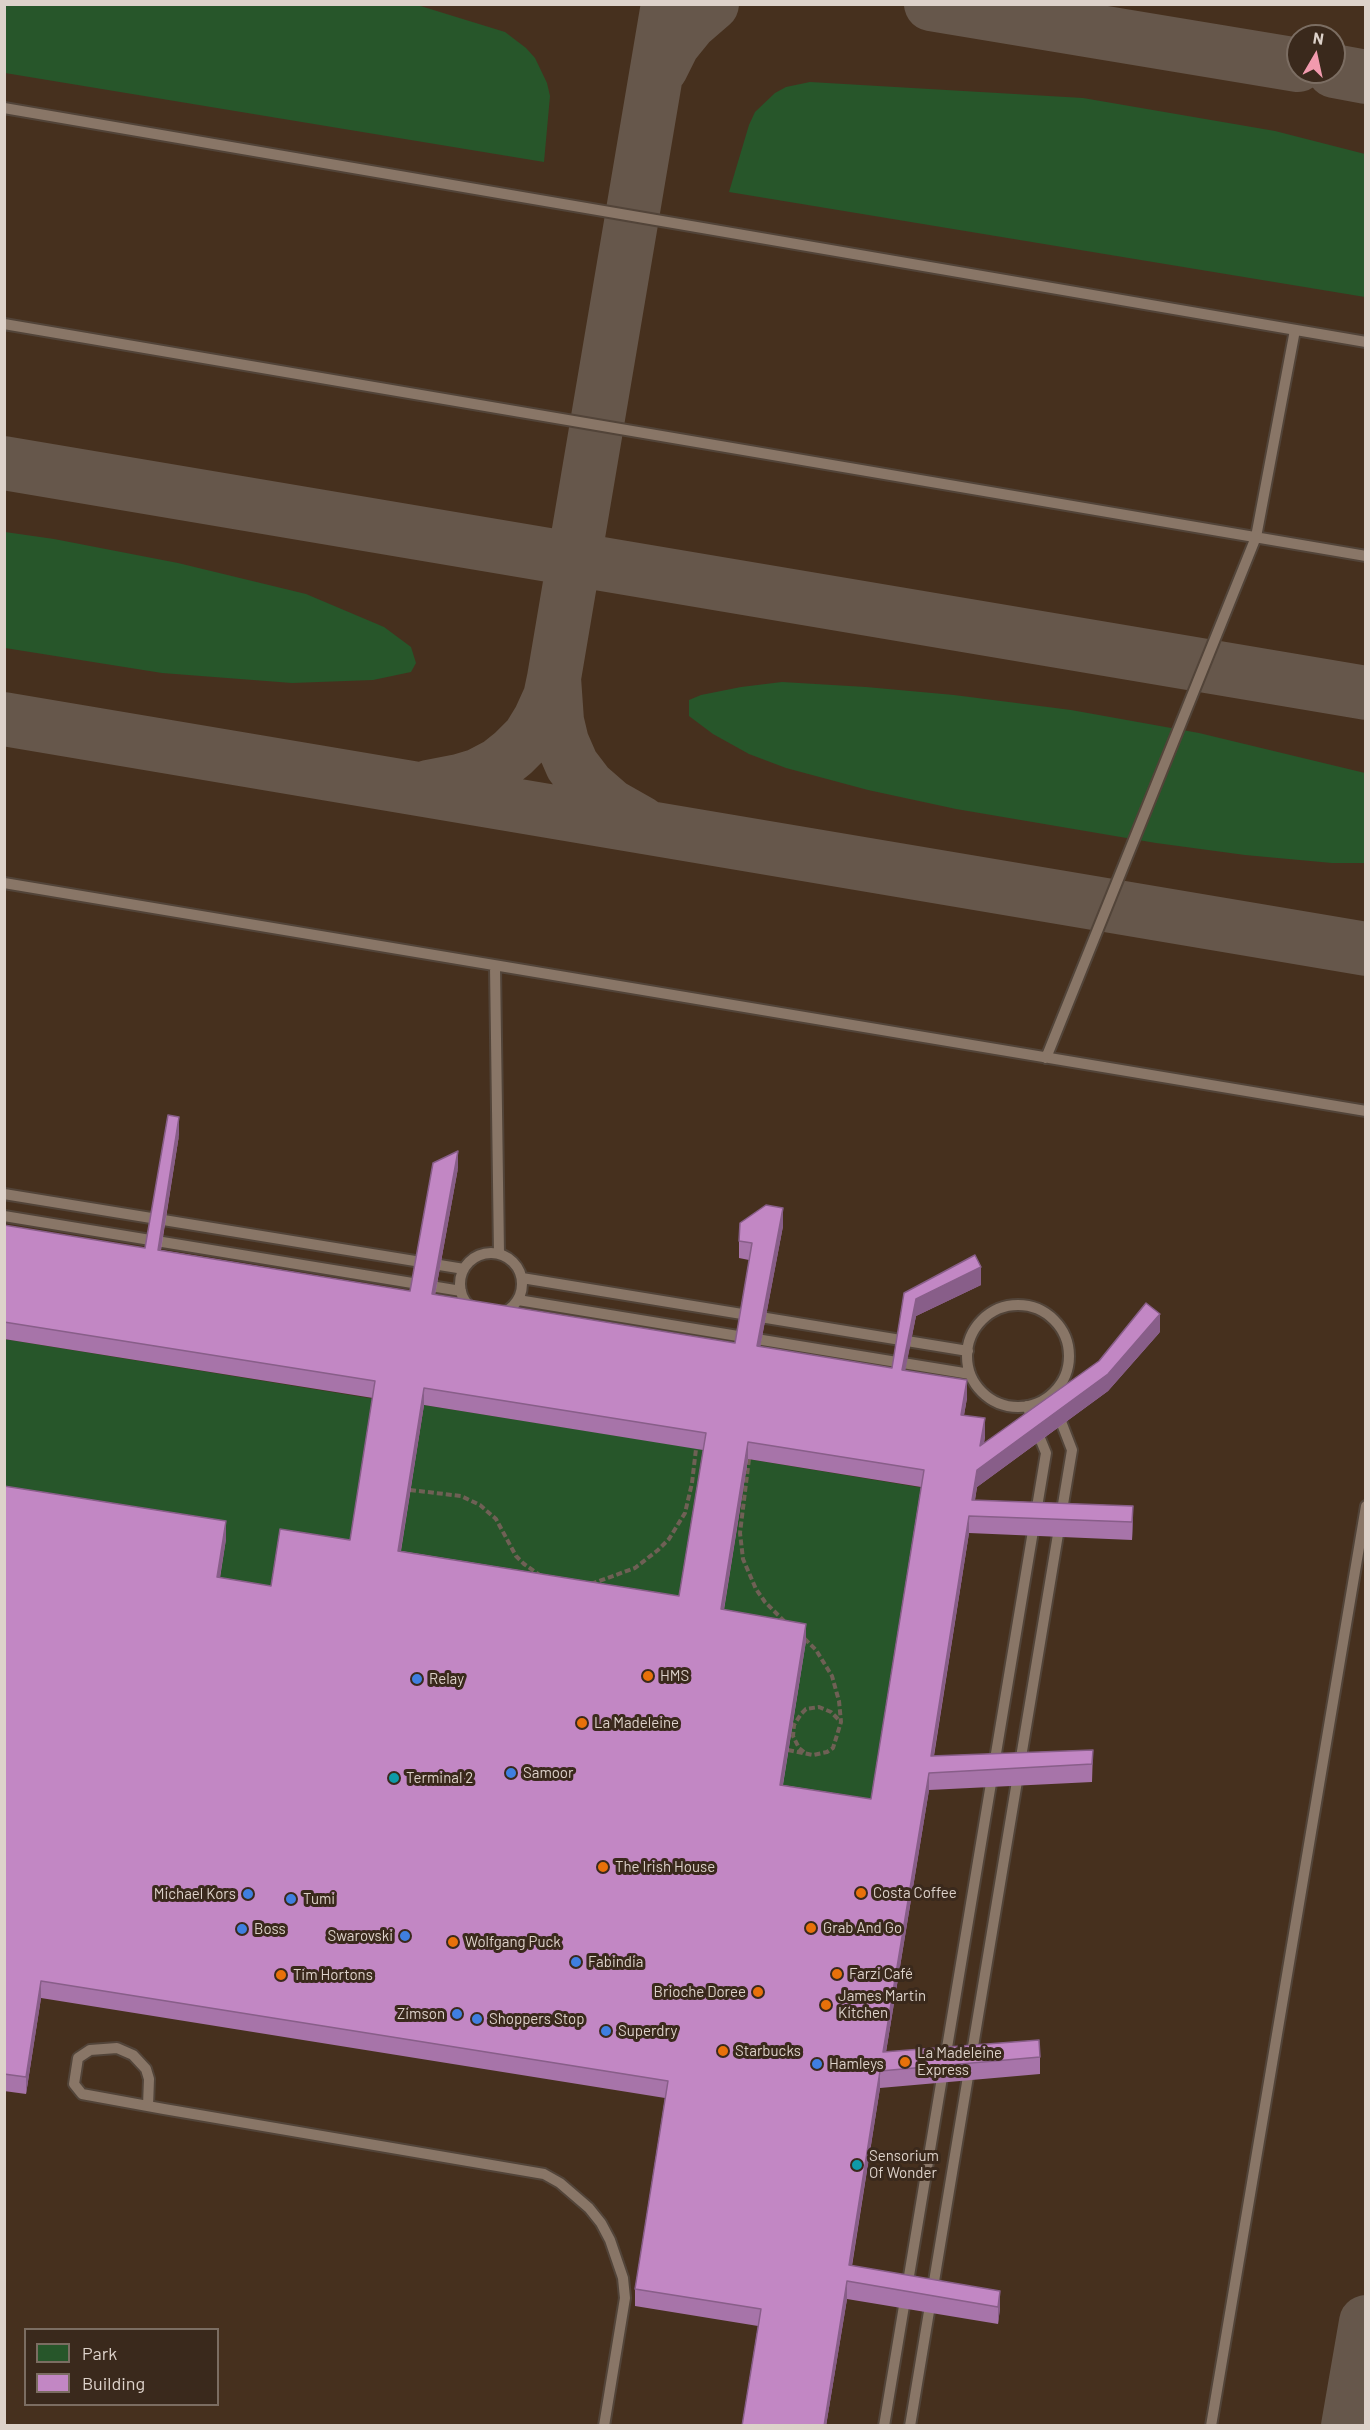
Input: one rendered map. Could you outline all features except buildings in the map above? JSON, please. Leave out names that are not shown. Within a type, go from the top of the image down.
[{"type":"lane","points":[[4,108],[1365,342]]},
{"type":"lane","points":[[4,324],[1365,556]]},
{"type":"lane","points":[[1046,1058],[1256,537],[1295,330]]},
{"type":"lane","points":[[4,884],[1365,1112]]},
{"type":"lane","points":[[495,966],[499,1254]]},
{"type":"lane","points":[[4,1194],[464,1269]]},
{"type":"lane","points":[[4,1216],[461,1291]]},
{"type":"lane","points":[[485,1254],[499,1254],[513,1262],[522,1278],[522,1289],[518,1300],[506,1312],[485,1315],[467,1304],[461,1291],[459,1285],[464,1269],[475,1258],[485,1254]]},
{"type":"lane","points":[[522,1278],[968,1351]]},
{"type":"lane","points":[[518,1300],[970,1374]]},
{"type":"lane","points":[[1014,1306],[1038,1310],[1057,1323],[1068,1343],[1069,1355],[1064,1378],[1051,1397],[1027,1406],[1015,1407],[991,1400],[981,1392],[970,1374],[968,1351],[972,1333],[990,1314],[1014,1306]]},
{"type":"lane","points":[[910,2426],[1072,1450],[1051,1397]]},
{"type":"lane","points":[[884,2426],[1046,1453],[1027,1406]]},
{"type":"lane","points":[[1211,2426],[1365,1506]]},
{"type":"lane","points":[[148,2106],[149,2079],[146,2069],[133,2055],[117,2048],[90,2050],[78,2058],[74,2084],[82,2094],[148,2106],[544,2174],[560,2183],[589,2208],[601,2223],[610,2240],[623,2278],[625,2298],[604,2426]]},
{"type":"path","points":[[582,1586],[618,1576],[634,1568],[669,1539],[685,1513],[692,1483],[696,1449]]},
{"type":"path","points":[[749,1460],[740,1533],[743,1559],[748,1575],[765,1602],[792,1629]]},
{"type":"path","points":[[410,1490],[461,1496],[480,1505],[496,1519],[513,1550],[524,1564],[548,1579]]},
{"type":"path","points":[[788,1750],[821,1754],[833,1748],[841,1722],[839,1701],[832,1676],[816,1650],[798,1634]]},
{"type":"path","points":[[804,1753],[793,1736],[794,1725],[801,1713],[806,1709],[819,1707],[831,1712],[841,1722]]},
{"type":"shaded area","points":[[5,5],[1365,5],[1365,2425],[5,2426]]},
{"type":"green space","points":[[414,4],[505,32],[535,58],[547,83],[550,96],[544,162],[5,73],[5,5]]},
{"type":"green space","points":[[810,82],[1083,98],[1275,131],[1365,154],[1365,297],[729,192],[755,112],[775,93],[786,87]]},
{"type":"green space","points":[[5,532],[178,563],[306,594],[384,627],[411,647],[416,663],[411,672],[373,680],[292,683],[162,673],[5,648]]},
{"type":"green space","points":[[782,682],[954,695],[1071,710],[1199,733],[1365,773],[1365,863],[1332,863],[1245,855],[1156,843],[956,809],[868,790],[786,768],[749,754],[713,734],[689,716],[689,700],[701,695]]},
{"type":"green space","points":[[4,1339],[375,1399],[350,1557],[271,1603],[217,1595],[226,1539],[5,1503]]},
{"type":"green space","points":[[424,1405],[706,1450],[679,1613],[398,1568]]},
{"type":"green space","points":[[748,1459],[924,1488],[871,1817],[780,1802],[721,1627]]},
{"type":"taxiway","points":[[554,678],[668,4]]},
{"type":"taxiway","points":[[661,68],[673,44],[690,23],[712,4]]},
{"type":"taxiway","points":[[931,4],[1286,63]]},
{"type":"taxiway","points":[[1346,73],[1366,77]]},
{"type":"taxiway","points":[[4,463],[1366,693]]},
{"type":"taxiway","points":[[428,787],[479,775],[498,765],[513,753],[529,737],[540,719],[550,697],[554,678],[557,721],[562,742],[572,765],[588,786],[611,806],[641,823]]},
{"type":"taxiway","points":[[4,719],[1366,949]]},
{"type":"taxiway","points":[[1348,2426],[1366,2322]]},
{"type":"place","name":"HMS","points":[[648,1676]]},
{"type":"place","name":"Relay","points":[[417,1679]]},
{"type":"place","name":"La Madeleine","points":[[582,1723]]},
{"type":"place","name":"Samoor","points":[[511,1773]]},
{"type":"place","name":"Terminal 2","points":[[394,1778]]},
{"type":"place","name":"The Irish House","points":[[603,1867]]},
{"type":"place","name":"Costa Coffee","points":[[861,1893]]},
{"type":"place","name":"Michael Kors","points":[[248,1894]]},
{"type":"place","name":"Tumi","points":[[291,1899]]},
{"type":"place","name":"Grab And Go","points":[[811,1928]]},
{"type":"place","name":"Boss","points":[[242,1929]]},
{"type":"place","name":"Swarovski","points":[[405,1936]]},
{"type":"place","name":"Wolfgang Puck","points":[[453,1942]]},
{"type":"place","name":"Fabindia","points":[[576,1962]]},
{"type":"place","name":"Farzi Café","points":[[837,1974]]},
{"type":"place","name":"Tim Hortons","points":[[281,1975]]},
{"type":"place","name":"Brioche Doree","points":[[758,1992]]},
{"type":"place","name":"James Martin Kitchen","points":[[826,2005]]},
{"type":"place","name":"Zimson","points":[[457,2014]]},
{"type":"place","name":"Shoppers Stop","points":[[477,2019]]},
{"type":"place","name":"Superdry","points":[[606,2031]]},
{"type":"place","name":"Starbucks","points":[[723,2051]]},
{"type":"place","name":"La Madeleine Express","points":[[905,2062]]},
{"type":"place","name":"Hamleys","points":[[817,2064]]},
{"type":"place","name":"Sensorium Of Wonder","points":[[857,2165]]}]
